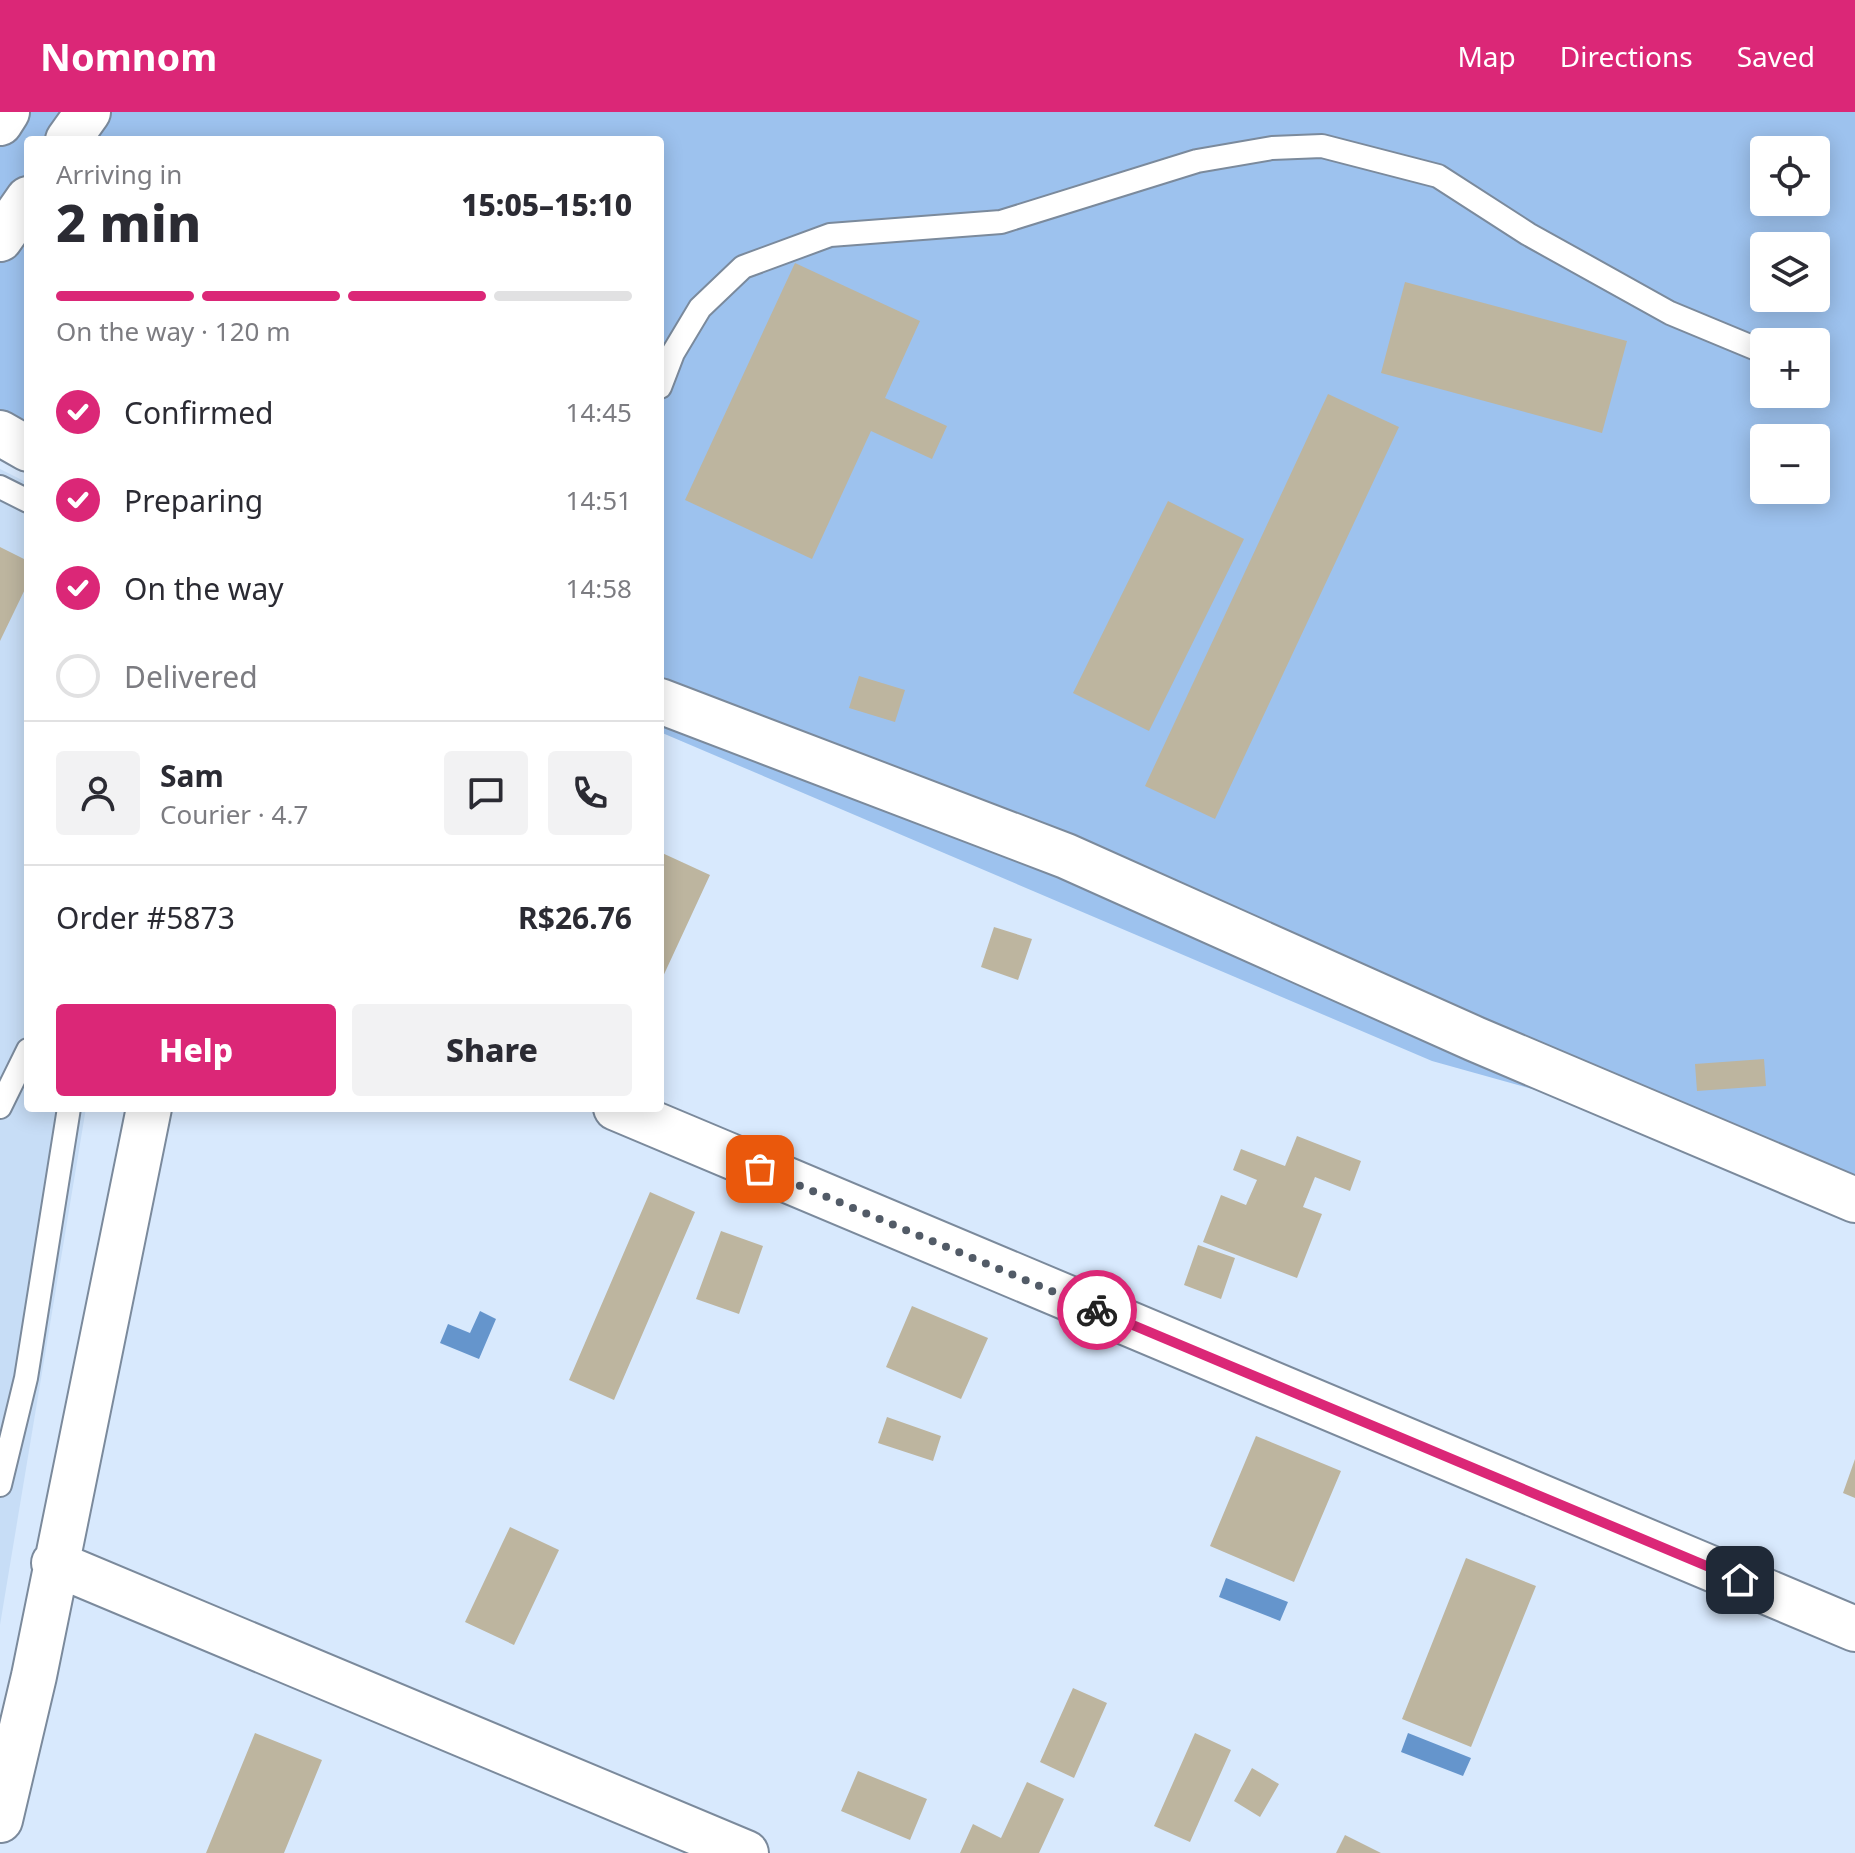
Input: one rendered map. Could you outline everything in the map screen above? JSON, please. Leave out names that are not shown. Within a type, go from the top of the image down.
[{"type":"street","points":[[0,123],[7,112]]},
{"type":"street","points":[[71,136],[88,112]]},
{"type":"street","points":[[0,239],[24,205]]},
{"type":"street","points":[[0,433],[24,447]]},
{"type":"street","points":[[664,703],[1066,856],[1475,1039],[1855,1200]]},
{"type":"street","points":[[0,1820],[34,1676],[54,1563],[148,1112]]},
{"type":"street","points":[[626,1112],[1855,1629]]},
{"type":"street","points":[[54,1563],[746,1853]]},
{"type":"lane","points":[[664,377],[673,353],[700,308],[743,267],[830,235],[1001,222],[1197,161],[1272,148],[1322,146],[1438,176],[1528,234],[1670,313],[1750,346]]},
{"type":"lane","points":[[0,487],[24,499]]},
{"type":"lane","points":[[0,1107],[24,1058]]},
{"type":"lane","points":[[0,1485],[26,1378],[68,1112]]},
{"type":"shaded area","points":[[0,112],[1855,112],[1855,1179],[1432,1061],[664,734],[664,136],[24,136],[24,453],[0,440]]},
{"type":"shaded area","points":[[0,469],[24,481],[24,1112],[85,1112],[0,1625]]},
{"type":"shaded area","points":[[480,1311],[496,1319],[479,1359],[440,1343],[448,1324],[470,1333]]},
{"type":"shaded area","points":[[1226,1578],[1288,1602],[1280,1621],[1219,1597]]},
{"type":"shaded area","points":[[1408,1733],[1471,1758],[1463,1776],[1401,1752]]},
{"type":"building","points":[[795,263],[920,321],[885,398],[947,426],[932,459],[871,431],[812,559],[685,500]]},
{"type":"building","points":[[1405,282],[1627,341],[1602,433],[1381,373]]},
{"type":"building","points":[[1328,394],[1399,427],[1215,819],[1145,786]]},
{"type":"building","points":[[1168,501],[1244,539],[1149,731],[1073,693]]},
{"type":"building","points":[[0,547],[24,559],[24,591],[0,641]]},
{"type":"building","points":[[859,676],[905,690],[895,722],[849,708]]},
{"type":"building","points":[[664,854],[710,875],[664,974]]},
{"type":"building","points":[[994,927],[1032,939],[1018,980],[981,967]]},
{"type":"building","points":[[1764,1059],[1766,1086],[1697,1091],[1695,1064]]},
{"type":"building","points":[[1297,1136],[1361,1161],[1350,1191],[1315,1177],[1303,1207],[1322,1214],[1297,1278],[1203,1242],[1221,1195],[1246,1205],[1257,1180],[1233,1170],[1241,1149],[1285,1166]]},
{"type":"building","points":[[650,1192],[695,1212],[614,1400],[569,1380]]},
{"type":"building","points":[[721,1231],[763,1246],[739,1314],[696,1299]]},
{"type":"building","points":[[1198,1245],[1235,1258],[1221,1299],[1184,1285]]},
{"type":"building","points":[[912,1306],[988,1338],[961,1399],[886,1367]]},
{"type":"building","points":[[887,1417],[941,1436],[933,1461],[878,1443]]},
{"type":"building","points":[[1256,1436],[1341,1471],[1294,1582],[1210,1546]]},
{"type":"building","points":[[1855,1459],[1855,1498],[1843,1493]]},
{"type":"building","points":[[510,1527],[559,1550],[514,1645],[465,1622]]},
{"type":"building","points":[[1466,1558],[1536,1586],[1471,1747],[1402,1719]]},
{"type":"building","points":[[1073,1688],[1107,1703],[1074,1778],[1040,1762]]},
{"type":"building","points":[[255,1733],[322,1760],[284,1853],[206,1853]]},
{"type":"building","points":[[1195,1733],[1231,1750],[1190,1842],[1154,1826]]},
{"type":"building","points":[[1252,1768],[1279,1784],[1260,1817],[1234,1801]]},
{"type":"building","points":[[858,1771],[927,1799],[910,1840],[841,1811]]},
{"type":"building","points":[[1027,1782],[1064,1799],[1039,1853],[960,1853],[973,1824],[1001,1838]]},
{"type":"building","points":[[1345,1835],[1381,1853],[1336,1853]]},
{"type":"way so far","points":[[760,1169],[1097,1310]]},
{"type":"route","points":[[1097,1310],[1740,1580]]}]
